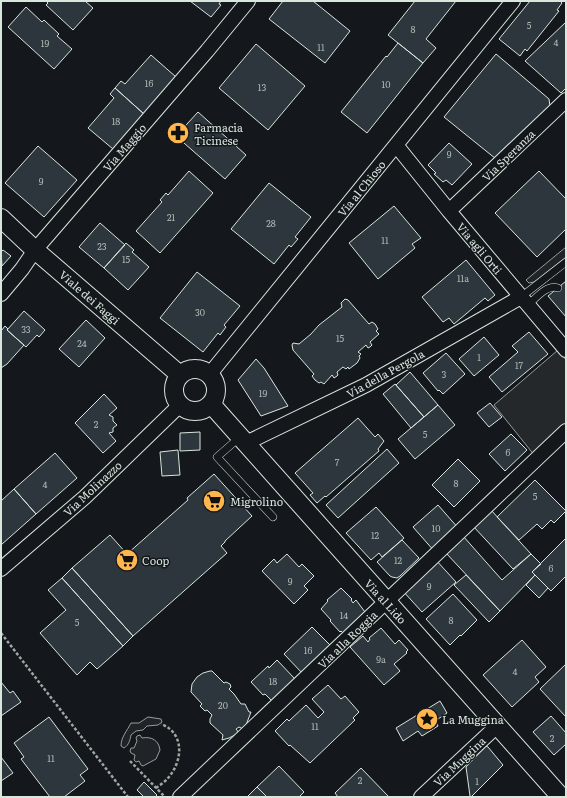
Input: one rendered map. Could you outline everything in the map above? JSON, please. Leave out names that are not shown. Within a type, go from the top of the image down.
[{"type":"street","name":"Via Maggio","points":[[1,294],[36,250],[248,1]]},
{"type":"street","name":"Via al Chioso","points":[[209,375],[513,1]]},
{"type":"street","name":"Via Speranza","points":[[449,211],[566,100]]},
{"type":"street","name":"Via agli Orti","points":[[396,146],[566,350]]},
{"type":"street","name":"Viale dei Faggi","points":[[1,218],[180,375]]},
{"type":"street","name":"Via della Pergola","points":[[243,440],[366,385],[524,301]]},
{"type":"street","points":[[194,369],[209,375],[213,380],[216,389],[211,404],[201,410],[195,411],[185,409],[180,405],[177,401],[174,390],[180,375],[194,369]]},
{"type":"street","name":"Via al Lido","points":[[211,404],[561,797]]},
{"type":"street","name":"Via Molinazzo","points":[[1,569],[85,497],[180,405]]},
{"type":"street","name":"Via alla Roggia","points":[[180,797],[566,431]]},
{"type":"street","name":"Via Muggina","points":[[421,797],[497,726]]},
{"type":"lane","points":[[524,301],[566,262]]},
{"type":"lane","points":[[524,301],[548,288],[558,288]]},
{"type":"lane","points":[[243,440],[217,457],[273,517]]},
{"type":"path","points":[[1,633],[128,797]]},
{"type":"path","points":[[156,788],[168,778],[172,772],[178,756],[179,747],[178,738],[175,733],[171,729],[161,724]]},
{"type":"path","points":[[130,761],[164,797]]},
{"type":"shaded area","points":[[566,247],[566,257],[534,282],[529,283],[526,280]]},
{"type":"shaded area","points":[[558,350],[566,360],[566,429],[535,456],[494,405]]},
{"type":"shaded area","points":[[148,717],[161,719],[162,722],[158,725],[147,726],[143,730],[136,731],[131,735],[126,747],[124,748],[121,746],[123,737],[131,723],[139,723]]},
{"type":"shaded area","points":[[140,735],[142,738],[149,738],[157,742],[160,750],[156,759],[143,766],[139,761],[136,762],[134,760],[135,755],[130,751],[131,748],[134,748],[137,741],[137,736]]},
{"type":"building","points":[[46,1],[85,1],[93,8],[73,30],[46,5],[48,3]]},
{"type":"building","points":[[190,1],[221,1],[219,4],[221,5],[211,17]]},
{"type":"building","points":[[283,1],[313,1],[350,31],[325,63],[269,19]]},
{"type":"building","points":[[415,1],[456,1],[426,39],[436,48],[423,63],[388,35]]},
{"type":"building","points":[[530,1],[560,1],[562,3],[557,10],[559,11],[527,51],[525,49],[520,56],[499,39]]},
{"type":"building","points":[[26,7],[42,22],[44,20],[59,34],[57,36],[72,49],[54,69],[8,27]]},
{"type":"building","points":[[566,22],[566,88],[561,93],[525,61]]},
{"type":"building","points":[[398,43],[423,63],[367,133],[341,112]]},
{"type":"building","points":[[256,44],[305,86],[268,130],[219,88]]},
{"type":"building","points":[[496,54],[549,99],[550,106],[496,159],[444,117]]},
{"type":"building","points":[[151,55],[176,77],[144,114],[115,88],[121,81],[125,84]]},
{"type":"building","points":[[115,88],[144,114],[113,149],[88,128],[114,98],[110,94]]},
{"type":"building","points":[[198,112],[246,155],[225,179],[176,136]]},
{"type":"building","points":[[449,143],[472,164],[452,185],[446,180],[443,182],[434,174],[436,173],[428,165]]},
{"type":"building","points":[[38,146],[77,180],[44,217],[5,183]]},
{"type":"building","points":[[189,171],[213,193],[160,253],[136,231],[162,202],[160,200],[166,193],[168,195]]},
{"type":"building","points":[[539,171],[566,199],[566,229],[537,257],[495,213]]},
{"type":"building","points":[[269,183],[311,217],[295,237],[298,239],[291,247],[289,245],[274,264],[231,229]]},
{"type":"building","points":[[394,206],[421,238],[412,244],[415,248],[378,279],[349,243]]},
{"type":"building","points":[[100,223],[125,245],[104,268],[79,247]]},
{"type":"building","points":[[126,243],[134,250],[132,252],[149,267],[128,290],[104,268]]},
{"type":"building","points":[[3,250],[11,256],[2,266],[1,251]]},
{"type":"building","points":[[466,260],[495,295],[488,301],[485,298],[454,324],[449,318],[443,322],[422,297]]},
{"type":"building","points":[[197,272],[240,306],[224,325],[226,327],[220,335],[218,333],[203,352],[160,318]]},
{"type":"building","points":[[566,281],[566,317],[548,296]]},
{"type":"building","points":[[345,299],[348,300],[369,324],[372,322],[375,324],[378,329],[376,331],[379,334],[370,342],[372,345],[370,347],[368,348],[366,345],[358,352],[361,354],[357,363],[349,369],[348,367],[346,369],[343,367],[337,372],[337,376],[334,378],[332,375],[324,384],[321,382],[319,383],[312,376],[314,374],[293,350],[292,345],[293,343],[299,344],[311,334],[319,325],[342,307],[341,303]]},
{"type":"building","points":[[24,311],[45,330],[39,337],[37,335],[26,347],[7,330]]},
{"type":"building","points":[[86,320],[105,338],[79,367],[59,349]]},
{"type":"building","points":[[5,326],[8,329],[7,330],[24,345],[7,364],[1,368],[1,331]]},
{"type":"building","points":[[529,332],[548,354],[502,392],[489,377],[518,352],[512,346]]},
{"type":"building","points":[[484,337],[499,355],[474,376],[459,359]]},
{"type":"building","points":[[446,353],[465,374],[443,394],[439,390],[438,391],[423,373]]},
{"type":"building","points":[[256,359],[264,368],[288,406],[261,416],[238,380]]},
{"type":"building","points":[[410,372],[438,405],[424,417],[396,385]]},
{"type":"building","points":[[395,384],[424,417],[411,428],[383,394]]},
{"type":"building","points":[[104,394],[117,408],[109,415],[113,417],[113,421],[117,425],[113,428],[113,432],[109,433],[116,441],[103,453],[75,423]]},
{"type":"building","points":[[490,403],[502,417],[489,427],[477,413]]},
{"type":"building","points":[[438,405],[455,425],[415,459],[398,439]]},
{"type":"building","points":[[358,418],[375,437],[378,434],[384,441],[378,449],[379,451],[317,503],[310,495],[313,493],[295,473]]},
{"type":"building","points":[[200,432],[200,450],[180,451],[180,433]]},
{"type":"building","points":[[511,434],[527,450],[505,471],[489,454]]},
{"type":"building","points":[[387,449],[399,463],[338,518],[326,505]]},
{"type":"building","points":[[178,450],[180,475],[162,476],[160,452]]},
{"type":"building","points":[[55,453],[77,478],[36,514],[14,489]]},
{"type":"building","points":[[458,459],[480,481],[454,507],[432,485]]},
{"type":"building","points":[[214,474],[252,516],[221,546],[227,553],[133,636],[72,568],[110,535],[127,554],[188,500],[187,498]]},
{"type":"building","points":[[535,480],[566,511],[554,523],[551,520],[542,529],[537,524],[519,540],[497,517]]},
{"type":"building","points":[[14,489],[36,514],[1,545],[1,501]]},
{"type":"building","points":[[438,505],[459,529],[435,552],[413,527]]},
{"type":"building","points":[[376,507],[404,538],[382,557],[379,553],[371,560],[346,533]]},
{"type":"building","points":[[491,510],[531,554],[513,569],[472,525]]},
{"type":"building","points":[[463,536],[502,580],[531,554],[541,564],[532,572],[535,575],[500,611],[446,553]]},
{"type":"building","points":[[566,538],[566,576],[551,591],[532,572]]},
{"type":"building","points":[[402,540],[419,558],[400,576],[397,578],[392,577],[377,562]]},
{"type":"building","points":[[287,554],[299,567],[302,564],[314,576],[304,586],[308,590],[294,604],[262,571],[274,559],[277,563]]},
{"type":"building","points":[[435,559],[456,582],[422,612],[402,590]]},
{"type":"building","points":[[72,568],[133,636],[123,646],[62,578]]},
{"type":"building","points":[[466,575],[500,611],[489,622],[454,585]]},
{"type":"building","points":[[535,575],[548,588],[539,598],[526,585]]},
{"type":"building","points":[[62,578],[123,646],[97,669],[90,662],[77,675],[40,633],[66,610],[48,590]]},
{"type":"building","points":[[341,588],[352,599],[351,600],[353,603],[356,600],[365,612],[343,633],[341,631],[340,632],[321,609],[328,601],[327,600]]},
{"type":"building","points":[[453,594],[477,620],[450,645],[426,619]]},
{"type":"building","points":[[312,627],[332,647],[303,674],[284,654]]},
{"type":"building","points":[[381,628],[395,644],[399,640],[408,650],[406,652],[407,653],[394,664],[400,671],[384,685],[350,647],[363,636],[368,642],[370,639],[369,638]]},
{"type":"building","points":[[522,640],[546,667],[535,677],[539,682],[512,707],[483,675]]},
{"type":"building","points":[[277,660],[295,679],[272,701],[265,694],[263,695],[251,682],[268,666],[269,668]]},
{"type":"building","points":[[566,664],[566,717],[540,689]]},
{"type":"building","points":[[212,671],[224,683],[226,682],[230,684],[231,687],[229,689],[241,704],[245,704],[249,712],[251,712],[243,729],[239,727],[236,729],[239,733],[222,740],[223,735],[210,723],[212,715],[200,706],[202,704],[191,692],[192,684],[197,677]]},
{"type":"building","points":[[1,682],[10,693],[13,691],[21,702],[1,716]]},
{"type":"building","points":[[328,685],[341,699],[345,696],[359,712],[353,718],[355,720],[310,763],[290,745],[289,746],[275,731],[287,719],[289,721],[306,705],[318,718],[324,712],[312,699]]},
{"type":"building","points":[[440,701],[447,713],[435,721],[438,726],[422,736],[418,731],[403,741],[396,728]]},
{"type":"building","points":[[551,716],[566,733],[566,744],[554,755],[533,732]]},
{"type":"building","points":[[49,717],[88,769],[80,775],[85,781],[64,797],[50,797],[21,759],[24,757],[14,743]]},
{"type":"building","points":[[486,746],[503,765],[471,797],[466,767]]},
{"type":"building","points":[[1,757],[13,773],[1,781]]},
{"type":"building","points":[[279,766],[304,792],[299,797],[267,797],[257,787]]},
{"type":"building","points":[[361,768],[389,797],[338,797],[335,793]]},
{"type":"building","points":[[144,782],[157,795],[155,797],[144,797],[137,790]]},
{"type":"building","points":[[257,787],[267,797],[247,797]]},
{"type":"place","name":"Farmacia Ticinese","points":[[178,133]]},
{"type":"place","name":"Migrolino","points":[[214,501]]},
{"type":"place","name":"Coop","points":[[127,560]]},
{"type":"place","name":"La Muggina","points":[[427,719]]}]
